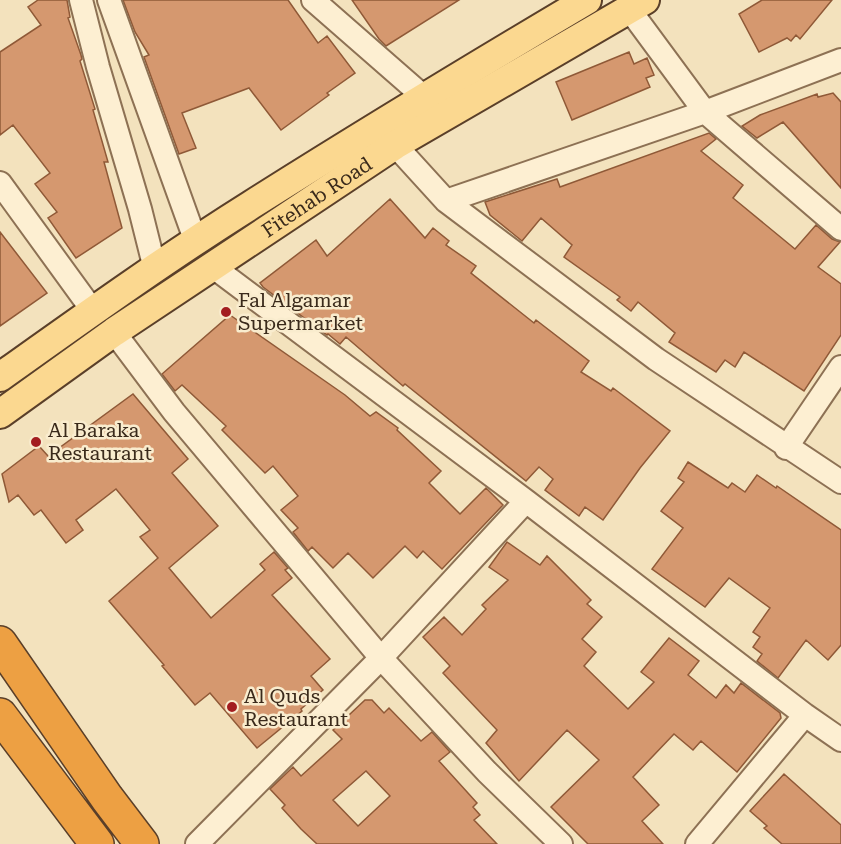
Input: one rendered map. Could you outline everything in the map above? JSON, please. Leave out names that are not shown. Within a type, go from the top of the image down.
[{"type":"highway","points":[[0,643],[107,798],[142,844]]},
{"type":"highway","points":[[0,715],[96,844]]},
{"type":"main road","name":"Fitehab Road","points":[[0,377],[196,242],[424,97],[587,0]]},
{"type":"main road","name":"Fitehab Road","points":[[0,414],[114,332],[395,145],[637,5]]},
{"type":"street","points":[[81,0],[155,269]]},
{"type":"street","points":[[109,0],[196,242]]},
{"type":"street","points":[[313,0],[424,97]]},
{"type":"street","points":[[637,5],[705,111],[841,230]]},
{"type":"street","points":[[98,66],[128,55]]},
{"type":"street","points":[[446,201],[705,111],[841,60]]},
{"type":"street","points":[[395,145],[446,201],[656,359],[786,448],[841,482]]},
{"type":"street","points":[[0,183],[93,311]]},
{"type":"street","points":[[212,266],[841,740]]},
{"type":"street","points":[[114,332],[174,412],[381,658],[487,772],[561,844]]},
{"type":"street","points":[[786,448],[841,367]]},
{"type":"street","points":[[197,844],[381,658],[526,501]]},
{"type":"street","points":[[698,844],[805,715]]},
{"type":"building","points":[[38,0],[67,0],[70,17],[68,18],[81,55],[80,61],[95,109],[93,110],[108,162],[104,162],[122,228],[76,258],[48,218],[57,212],[35,184],[50,173],[13,125],[0,135],[0,52],[41,25],[28,7]]},
{"type":"building","points":[[123,0],[288,0],[318,43],[327,36],[355,73],[281,130],[249,88],[182,113],[196,148],[179,154],[144,57],[149,55],[135,32]]},
{"type":"building","points":[[352,0],[459,0],[386,46]]},
{"type":"building","points":[[762,0],[832,0],[800,39],[796,35],[791,41],[787,38],[759,52],[739,14]]},
{"type":"building","points":[[629,52],[634,64],[647,58],[654,75],[646,78],[650,87],[572,120],[556,82]]},
{"type":"building","points":[[833,93],[841,102],[841,188],[783,122],[757,138],[742,126],[760,115],[817,94],[818,97]]},
{"type":"building","points":[[709,133],[716,139],[701,151],[743,185],[733,198],[795,249],[816,225],[832,239],[840,242],[818,267],[841,284],[841,335],[804,391],[744,352],[735,367],[725,360],[716,372],[669,342],[675,333],[638,302],[631,311],[617,300],[620,297],[564,257],[572,245],[541,218],[522,241],[490,215],[485,202],[557,179],[560,187]]},
{"type":"building","points":[[390,199],[425,238],[433,228],[449,241],[446,245],[476,266],[471,273],[534,323],[536,320],[589,361],[581,372],[611,391],[613,388],[670,431],[603,520],[585,507],[579,516],[545,490],[553,479],[539,467],[526,481],[405,384],[403,386],[346,337],[340,344],[260,283],[316,240],[327,256]]},
{"type":"building","points":[[0,232],[47,293],[0,326]]},
{"type":"building","points":[[230,315],[345,395],[370,416],[376,412],[398,428],[397,430],[441,471],[429,483],[460,514],[486,488],[503,505],[442,569],[423,551],[417,558],[405,546],[373,578],[348,553],[333,568],[312,547],[308,551],[293,532],[298,528],[281,510],[298,496],[273,466],[265,473],[222,430],[226,426],[182,385],[175,391],[162,374]]},
{"type":"building","points":[[133,394],[188,459],[172,473],[218,526],[169,568],[211,618],[265,570],[260,564],[274,552],[288,568],[285,570],[292,578],[272,595],[330,659],[311,676],[323,690],[301,709],[302,711],[257,748],[210,693],[195,705],[109,601],[158,558],[140,537],[150,530],[116,489],[76,520],[83,530],[66,543],[41,510],[34,515],[18,495],[9,502],[2,474],[39,446],[48,456]]},
{"type":"building","points":[[688,462],[728,488],[732,483],[745,492],[757,475],[841,530],[841,645],[828,660],[806,640],[778,678],[757,661],[762,654],[753,647],[760,637],[753,632],[770,608],[729,578],[705,607],[652,569],[683,528],[661,511],[684,482],[678,478]]},
{"type":"building","points":[[507,542],[540,565],[547,556],[591,600],[587,604],[602,617],[582,639],[596,652],[584,666],[628,709],[654,682],[641,672],[669,638],[699,661],[688,675],[716,698],[726,685],[734,693],[741,683],[780,713],[781,718],[737,772],[701,741],[693,750],[674,734],[633,777],[659,805],[642,821],[663,844],[588,844],[551,807],[599,760],[567,730],[519,781],[486,743],[497,730],[443,673],[450,666],[423,637],[444,617],[462,635],[486,609],[482,605],[508,580],[489,567]]},
{"type":"building","points":[[365,700],[372,700],[384,713],[389,708],[421,741],[432,732],[450,752],[439,761],[477,803],[473,807],[480,815],[474,820],[497,844],[317,844],[282,808],[285,805],[270,789],[293,767],[301,776],[342,739],[333,730]],"holes":[[[366,771],[390,796],[358,826],[333,800]]]},
{"type":"building","points":[[784,774],[841,825],[841,844],[782,844],[750,811]]},
{"type":"place","name":"Fal Algamar Supermarket","points":[[226,312]]},
{"type":"place","name":"Al Baraka Restaurant","points":[[36,442]]},
{"type":"place","name":"Al Quds Restaurant","points":[[232,707]]}]
